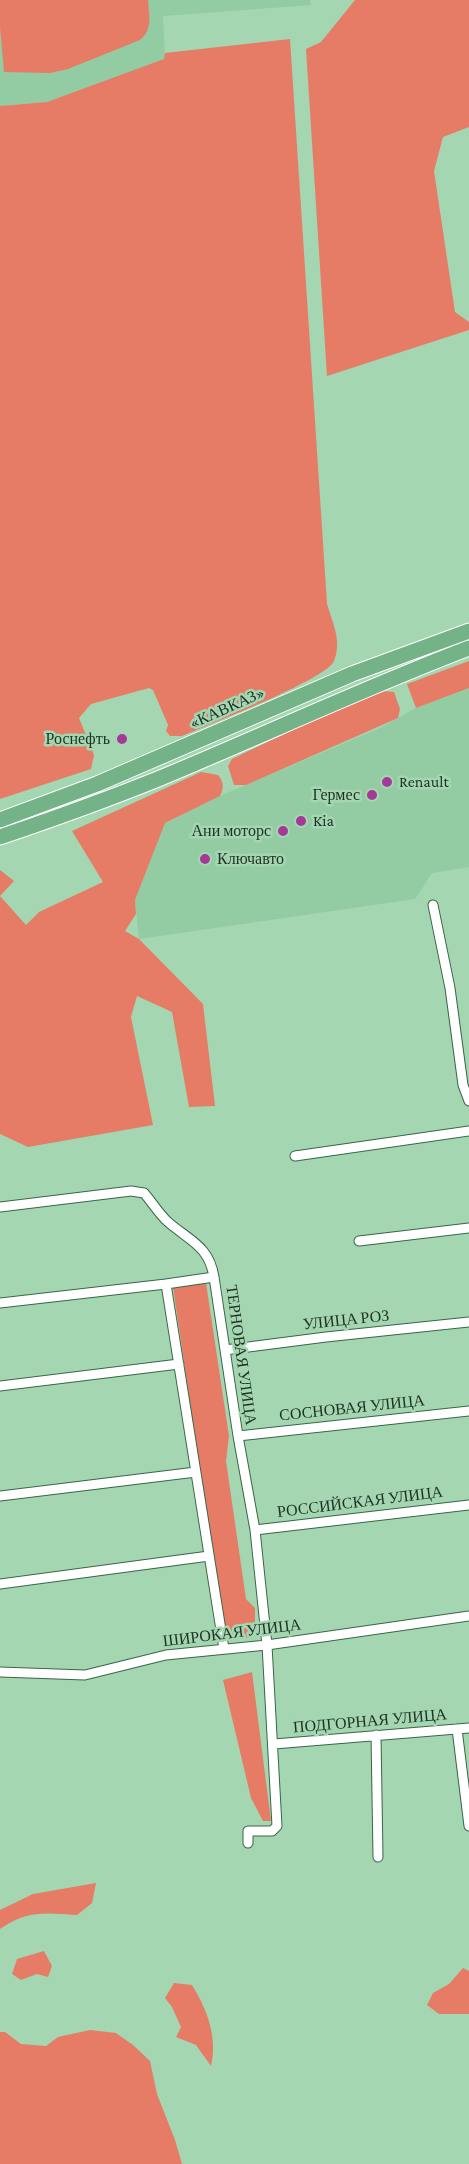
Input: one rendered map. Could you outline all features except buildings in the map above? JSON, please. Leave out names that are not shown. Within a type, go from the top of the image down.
[{"type":"highway","name":"«КАВКАЗ»","points":[[0,820],[97,784],[352,674],[469,631]]},
{"type":"highway","points":[[437,642],[413,655],[380,667],[378,674],[386,676],[441,656],[454,654]]},
{"type":"highway","points":[[0,837],[121,794],[469,648]]},
{"type":"highway","points":[[213,734],[239,727],[335,686],[343,686],[344,690],[340,694],[294,715],[274,729]]},
{"type":"street","points":[[433,905],[450,988],[463,1085],[469,1101]]},
{"type":"street","points":[[295,1156],[469,1131]]},
{"type":"street","points":[[0,1207],[131,1191],[144,1193],[166,1220],[203,1249],[212,1263],[214,1278]]},
{"type":"street","points":[[359,1240],[469,1228]]},
{"type":"street","name":"ТЕРНОВАЯ УЛИЦА","points":[[0,1303],[214,1278],[255,1530],[274,1744],[277,1826],[272,1831],[248,1830],[248,1843]]},
{"type":"street","points":[[166,1284],[224,1649]]},
{"type":"street","name":"УЛИЦА РОЗ","points":[[225,1350],[469,1322]]},
{"type":"street","points":[[0,1386],[179,1364]]},
{"type":"street","name":"СОСНОВАЯ УЛИЦА","points":[[238,1436],[469,1411]]},
{"type":"street","points":[[0,1496],[196,1472]]},
{"type":"street","name":"РОССИЙСКАЯ УЛИЦА","points":[[255,1530],[469,1505]]},
{"type":"street","points":[[0,1584],[209,1556]]},
{"type":"street","name":"ШИРОКАЯ УЛИЦА","points":[[0,1672],[85,1675],[166,1656],[267,1645],[469,1616]]},
{"type":"street","name":"ПОДГОРНАЯ УЛИЦА","points":[[274,1744],[469,1728]]},
{"type":"street","points":[[457,1729],[469,1826]]},
{"type":"street","points":[[376,1735],[378,1857]]},
{"type":"shaded area","points":[[0,0],[310,0],[311,5],[163,16],[165,59],[47,102],[0,106]]},
{"type":"shaded area","points":[[0,0],[148,0],[149,27],[140,40],[68,69],[50,73],[4,72]]},
{"type":"shaded area","points":[[355,0],[469,0],[469,127],[443,137],[434,171],[455,312],[469,322],[469,330],[327,376],[306,49],[321,42]]},
{"type":"shaded area","points":[[290,39],[327,604],[337,639],[334,661],[311,679],[289,690],[182,736],[170,736],[166,731],[168,725],[153,690],[149,688],[91,704],[79,718],[94,755],[91,769],[0,799],[0,106],[47,102],[164,59],[165,53]]},
{"type":"shaded area","points":[[469,661],[469,688],[416,708],[407,684]]},
{"type":"shaded area","points":[[469,688],[469,867],[432,873],[415,899],[139,939],[135,900],[165,823],[220,796],[382,727],[416,708]]},
{"type":"shaded area","points":[[382,691],[394,692],[400,709],[398,718],[246,785],[234,785],[228,766],[232,759],[367,694]]},
{"type":"shaded area","points":[[201,772],[218,775],[223,785],[220,796],[165,823],[135,900],[136,914],[125,931],[139,939],[203,1004],[215,1106],[189,1107],[172,1012],[137,996],[131,1017],[153,1125],[28,1147],[0,1134],[0,896],[26,925],[39,912],[103,882],[72,831]]},
{"type":"shaded area","points":[[0,870],[14,881],[0,896]]},
{"type":"shaded area","points":[[206,1283],[229,1436],[226,1461],[246,1599],[255,1608],[255,1636],[225,1641],[173,1287]]},
{"type":"shaded area","points":[[252,1672],[271,1821],[263,1821],[251,1798],[223,1680]]},
{"type":"shaded area","points":[[96,1883],[92,1903],[77,1915],[37,1914],[19,1919],[0,1929],[0,1910],[33,1894]]},
{"type":"shaded area","points":[[44,1951],[52,1966],[48,1977],[37,1974],[21,1980],[12,1974],[17,1959]]},
{"type":"shaded area","points":[[463,1968],[469,1971],[469,2014],[439,2014],[427,2005],[433,1993],[449,1984]]},
{"type":"shaded area","points":[[174,1983],[192,1985],[202,2004],[212,2034],[211,2066],[196,2045],[176,2037],[181,2027],[165,1998]]},
{"type":"shaded area","points":[[90,2030],[116,2033],[150,2061],[157,2094],[182,2164],[0,2164],[0,2032],[5,2032],[21,2044],[46,2046],[58,2037]]},
{"type":"place","name":"Роснефть","points":[[122,739]]},
{"type":"place","name":"Renault","points":[[387,782]]},
{"type":"place","name":"Гермес","points":[[372,795]]},
{"type":"place","name":"Kia","points":[[301,821]]},
{"type":"place","name":"Ани моторс","points":[[283,831]]},
{"type":"place","name":"Ключавто","points":[[205,859]]}]
